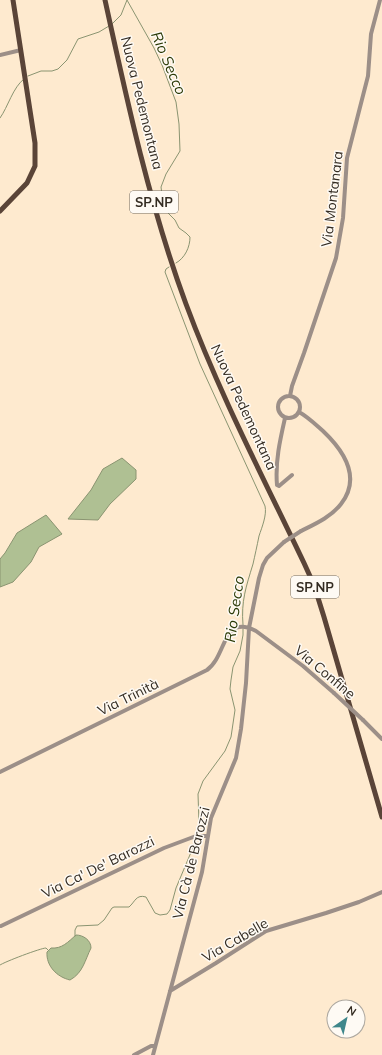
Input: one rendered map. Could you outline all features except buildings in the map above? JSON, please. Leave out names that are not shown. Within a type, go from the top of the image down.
[{"type":"main road","points":[[0,211],[26,183],[36,166],[35,144],[13,0]]},
{"type":"main road","name":"Nuova Pedemontana","points":[[105,0],[126,96],[160,227],[185,303],[212,371],[314,585],[382,817]]},
{"type":"street","name":"Via Montanara","points":[[290,396],[292,386],[336,258],[343,218],[347,158],[368,76],[371,34],[380,0]]},
{"type":"street","points":[[0,54],[21,50]]},
{"type":"street","points":[[293,396],[299,401],[299,412],[293,417],[285,418],[279,413],[278,403],[283,397],[293,396]]},
{"type":"street","points":[[248,627],[263,565],[272,552],[301,531],[331,514],[342,502],[347,493],[350,475],[347,462],[338,447],[312,420],[299,412]]},
{"type":"street","points":[[285,418],[278,448],[277,485],[279,486],[292,475]]},
{"type":"street","name":"Via Trinità","points":[[0,772],[207,670],[215,663],[233,629],[240,626],[248,627]]},
{"type":"street","name":"Via Confine","points":[[248,627],[256,631],[303,666],[334,693],[382,739]]},
{"type":"street","name":"Via Cà de Barozzi","points":[[153,1055],[154,1046],[202,872],[211,818],[236,758],[242,721],[248,627]]},
{"type":"street","name":"Via Ca' De' Barozzi","points":[[1,926],[164,848],[198,836],[208,836]]},
{"type":"street","name":"Via Cabelle","points":[[170,991],[266,931],[359,902],[382,892]]},
{"type":"street","points":[[134,1055],[151,1046],[154,1046]]},
{"type":"shaded area","points":[[122,458],[136,470],[136,479],[110,504],[98,520],[68,519],[91,490],[103,469]]},
{"type":"shaded area","points":[[46,515],[62,534],[39,547],[31,562],[13,582],[0,587],[0,559],[17,533]]},
{"type":"shaded area","points":[[76,935],[86,938],[91,945],[91,948],[81,970],[70,980],[65,979],[53,970],[48,962],[47,952],[51,948],[65,944]]},
{"type":"waterway","name":"Rio Secco","points":[[127,0],[154,48],[176,102],[179,124],[180,151],[166,174],[161,187],[163,202],[167,212],[175,220],[179,228],[190,237],[186,252],[176,263]]},
{"type":"waterway","points":[[112,24],[121,15],[127,0]]},
{"type":"waterway","points":[[28,76],[41,71],[52,71],[58,69],[67,60],[78,39],[99,32],[109,26]]},
{"type":"waterway","points":[[0,118],[17,87],[24,79]]},
{"type":"waterway","name":"Rio Secco","points":[[169,267],[165,272],[200,364],[265,506],[264,521],[245,594],[243,625]]},
{"type":"waterway","name":"Rio Secco","points":[[197,835],[199,823],[198,794],[203,781],[225,751],[231,737],[235,710],[230,689],[233,667],[240,651],[243,629]]},
{"type":"waterway","name":"Rio Secco","points":[[75,936],[77,926],[98,925],[104,920],[112,908],[129,907],[136,899],[143,896],[146,897],[155,913],[160,915],[167,914],[170,910],[176,888],[197,838]]},
{"type":"waterway","name":"Rio Secco","points":[[0,965],[23,955],[46,948],[49,951]]}]
